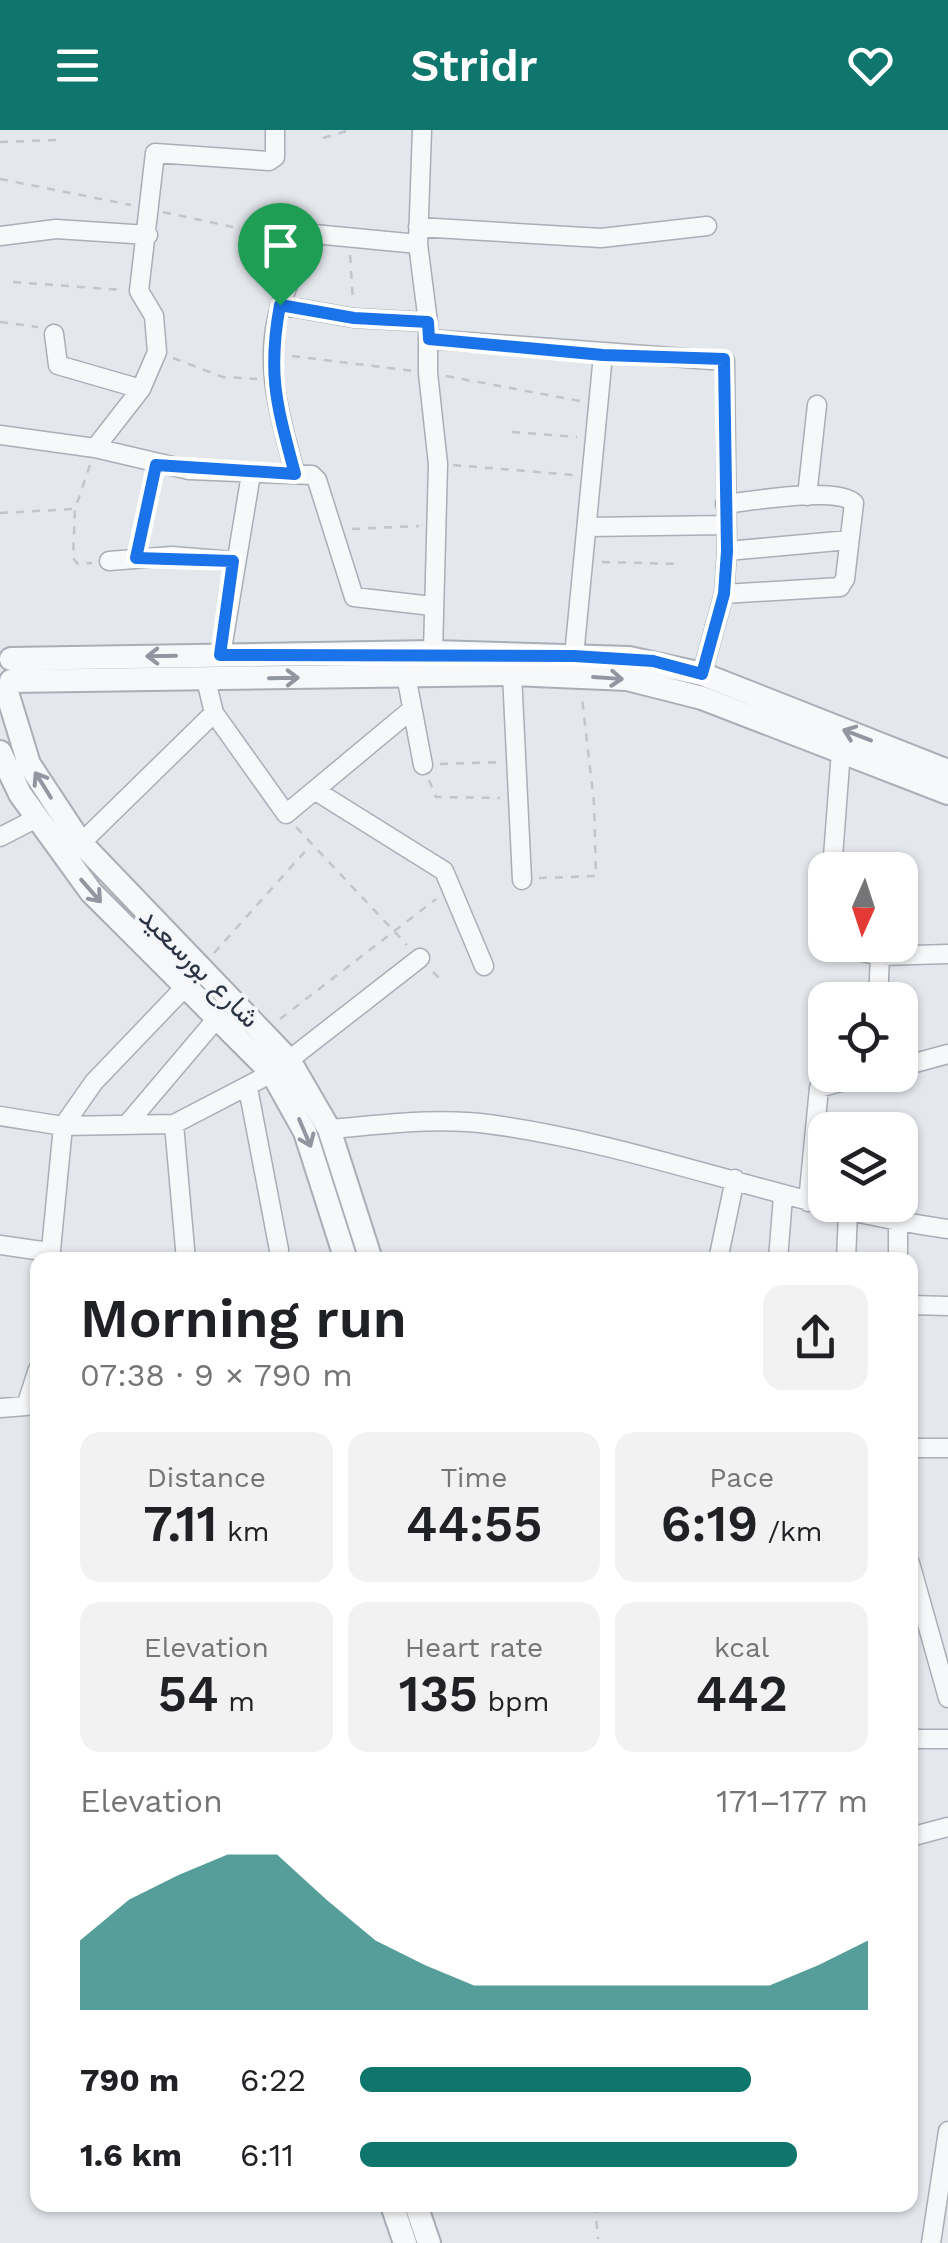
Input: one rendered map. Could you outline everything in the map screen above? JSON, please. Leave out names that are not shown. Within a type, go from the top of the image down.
[{"type":"street","points":[[95,448],[142,389],[157,352],[154,316],[139,291],[155,153],[269,161],[275,157],[275,130]]},
{"type":"street","points":[[422,130],[418,236],[438,464],[433,652]]},
{"type":"street","points":[[295,474],[273,380],[271,353],[280,305],[308,235],[601,238],[707,226]]},
{"type":"street","points":[[0,236],[56,229],[148,234]]},
{"type":"street","points":[[280,305],[603,355],[724,359],[724,594],[702,674]]},
{"type":"street","points":[[54,334],[56,363],[142,389]]},
{"type":"street","points":[[576,666],[603,355]]},
{"type":"street","points":[[807,496],[816,405]]},
{"type":"street","points":[[0,435],[95,448],[156,465],[312,475],[317,480],[355,599],[432,606]]},
{"type":"street","points":[[220,655],[233,561],[251,474]]},
{"type":"street","points":[[724,594],[840,587],[845,579],[853,501],[807,496],[725,504]]},
{"type":"street","points":[[587,527],[726,525]]},
{"type":"street","points":[[727,551],[849,540]]},
{"type":"street","points":[[108,561],[233,561]]},
{"type":"street","points":[[6,674],[220,655],[433,652],[576,666],[678,690],[948,794]]},
{"type":"street","points":[[6,674],[206,680],[512,674],[653,661],[702,674],[948,771]]},
{"type":"street","name":"شارع بورسعيد","points":[[6,674],[30,764],[81,843],[265,1031],[305,1132],[340,1192],[367,1252]]},
{"type":"street","points":[[512,674],[513,761],[522,880]]},
{"type":"street","points":[[406,675],[423,765]]},
{"type":"street","points":[[206,680],[214,713],[286,814],[411,710]]},
{"type":"street","points":[[81,843],[214,713]]},
{"type":"street","points":[[833,852],[841,751]]},
{"type":"street","name":"شارع بورسعيد","points":[[0,752],[37,818],[92,892],[218,1017],[281,1067],[329,1129],[345,1252]]},
{"type":"street","points":[[316,791],[436,863],[453,886],[484,966]]},
{"type":"street","points":[[1,840],[37,818]]},
{"type":"street","points":[[918,955],[948,954]]},
{"type":"street","points":[[0,1116],[62,1126],[174,1124],[248,1088],[281,1067],[420,958]]},
{"type":"street","points":[[50,1252],[62,1126],[94,1082],[185,986]]},
{"type":"street","points":[[129,1122],[218,1017]]},
{"type":"street","points":[[918,1062],[948,1054]]},
{"type":"street","points":[[248,1088],[279,1250]]},
{"type":"street","points":[[329,1129],[437,1121],[486,1124],[734,1179],[808,1202]]},
{"type":"street","points":[[174,1124],[185,1252]]},
{"type":"street","points":[[720,1252],[734,1179]]},
{"type":"street","points":[[778,1252],[782,1196]]},
{"type":"street","points":[[846,1252],[848,1222]]},
{"type":"street","points":[[898,1252],[898,1222],[948,1229]]},
{"type":"street","points":[[0,1245],[32,1252]]},
{"type":"street","points":[[918,1305],[948,1306]]},
{"type":"street","points":[[0,1408],[26,1406],[30,1394]]},
{"type":"street","points":[[918,1448],[948,1448]]},
{"type":"street","points":[[918,1590],[948,1698]]},
{"type":"street","points":[[918,1738],[948,1739]]},
{"type":"street","points":[[918,1834],[948,1826]]},
{"type":"street","points":[[931,2243],[948,2131]]},
{"type":"street","points":[[394,2212],[405,2243]]},
{"type":"street","points":[[418,2212],[429,2243]]},
{"type":"path","points":[[323,138],[350,130]]},
{"type":"path","points":[[0,142],[56,140]]},
{"type":"path","points":[[0,179],[233,227]]},
{"type":"path","points":[[348,238],[354,318]]},
{"type":"path","points":[[14,282],[139,291]]},
{"type":"path","points":[[0,322],[50,329],[54,334]]},
{"type":"path","points":[[157,352],[223,377],[273,380]]},
{"type":"path","points":[[512,432],[593,438]]},
{"type":"path","points":[[95,448],[76,509],[75,562],[108,561]]},
{"type":"path","points":[[438,464],[591,476]]},
{"type":"path","points":[[136,558],[156,465]]},
{"type":"path","points":[[0,513],[76,509]]},
{"type":"path","points":[[330,530],[439,524]]},
{"type":"path","points":[[584,562],[680,564]]},
{"type":"path","points":[[522,880],[596,876],[593,788],[576,666]]},
{"type":"path","points":[[513,761],[423,765],[436,797],[516,798]]},
{"type":"path","points":[[286,814],[310,846],[420,958]]},
{"type":"path","points":[[201,967],[310,846]]},
{"type":"path","points":[[265,1031],[453,886]]},
{"type":"path","points":[[596,2212],[598,2239]]},
{"type":"route","points":[[280,305],[354,318],[428,322],[429,339],[603,355],[724,359],[724,594],[702,674],[629,658],[433,652],[220,655],[233,561],[172,556],[136,558],[156,465],[295,474],[273,380],[271,353],[280,305]]}]
